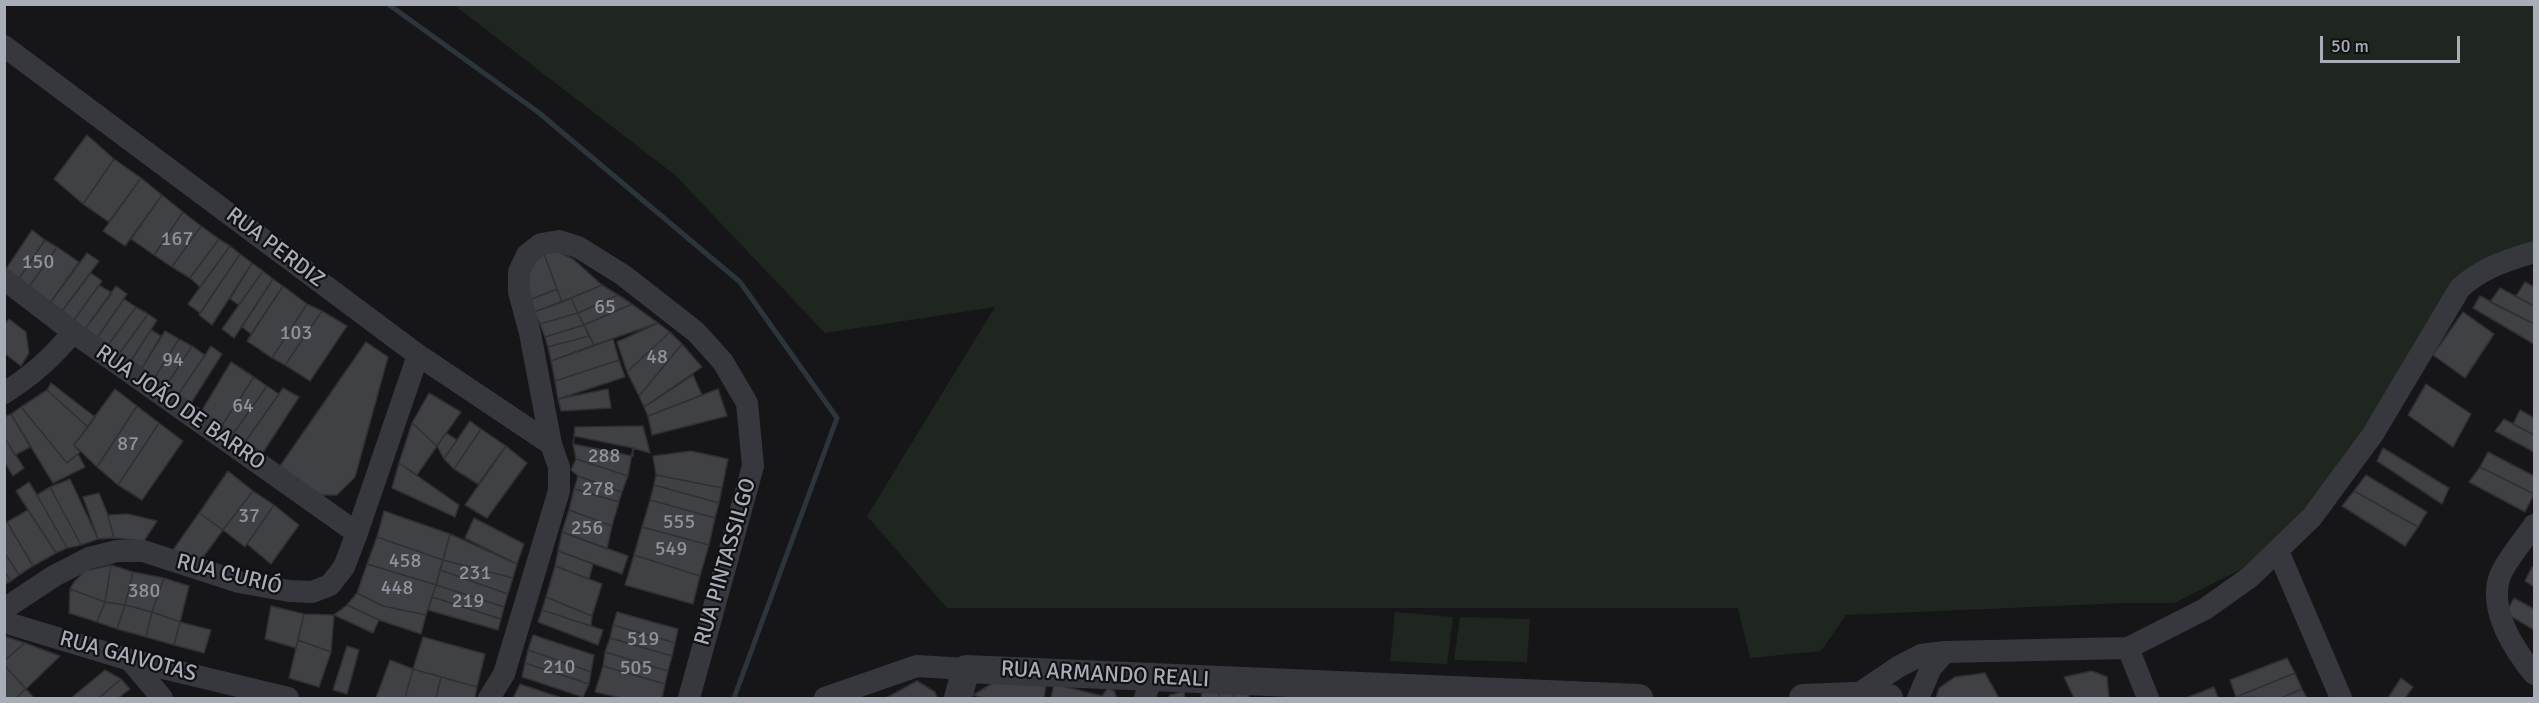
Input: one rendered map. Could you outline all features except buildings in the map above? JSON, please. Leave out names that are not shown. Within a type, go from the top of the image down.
[{"type":"street","name":"RUA PERDIZ","points":[[4,46],[418,355],[551,444]]},
{"type":"street","name":"RUA PINTASSILGO","points":[[551,444],[530,333],[519,291],[519,272],[527,255],[541,244],[559,241],[578,247],[623,275],[696,332],[723,362],[747,403],[753,466],[689,699]]},
{"type":"street","points":[[1855,696],[1898,667],[1921,655],[1945,652],[2128,648],[2205,609],[2250,577],[2312,517],[2373,434],[2460,288],[2477,273],[2493,265],[2535,252]]},
{"type":"street","name":"RUA JOÃO DE BARRO","points":[[4,279],[73,332],[357,533]]},
{"type":"street","points":[[4,393],[32,376],[55,354],[73,332]]},
{"type":"street","name":"RUA CURIÓ","points":[[4,609],[54,576],[89,558],[117,551],[143,551],[239,582],[289,591],[312,592],[330,585],[344,567],[418,355]]},
{"type":"street","points":[[489,699],[504,674],[559,491],[559,467],[551,444]]},
{"type":"street","points":[[2535,525],[2500,575],[2497,596],[2503,624],[2525,662],[2535,674]]},
{"type":"street","points":[[2278,551],[2341,699]]},
{"type":"street","name":"RUA GAIVOTAS","points":[[4,622],[130,660],[288,699]]},
{"type":"street","points":[[2128,648],[2148,699]]},
{"type":"street","points":[[1918,699],[1931,668],[1945,652]]},
{"type":"street","points":[[130,660],[162,699]]},
{"type":"street","points":[[825,699],[917,666],[966,669],[958,699]]},
{"type":"street","name":"RUA ARMANDO REALI","points":[[966,669],[1148,688],[1639,699]]},
{"type":"street","points":[[1803,699],[1855,696],[1889,699]]},
{"type":"shaded area","points":[[454,5],[2534,5],[2534,252],[2460,288],[2278,551],[2174,603],[1846,615],[1821,651],[1750,658],[1738,608],[947,608],[867,516],[995,307],[825,333],[675,175]]},
{"type":"shaded area","points":[[1395,612],[1453,617],[1447,664],[1390,661]]},
{"type":"shaded area","points":[[1460,617],[1530,619],[1527,662],[1454,660]]},
{"type":"waterway","points":[[388,4],[538,112],[740,282],[837,418],[734,698]]}]
